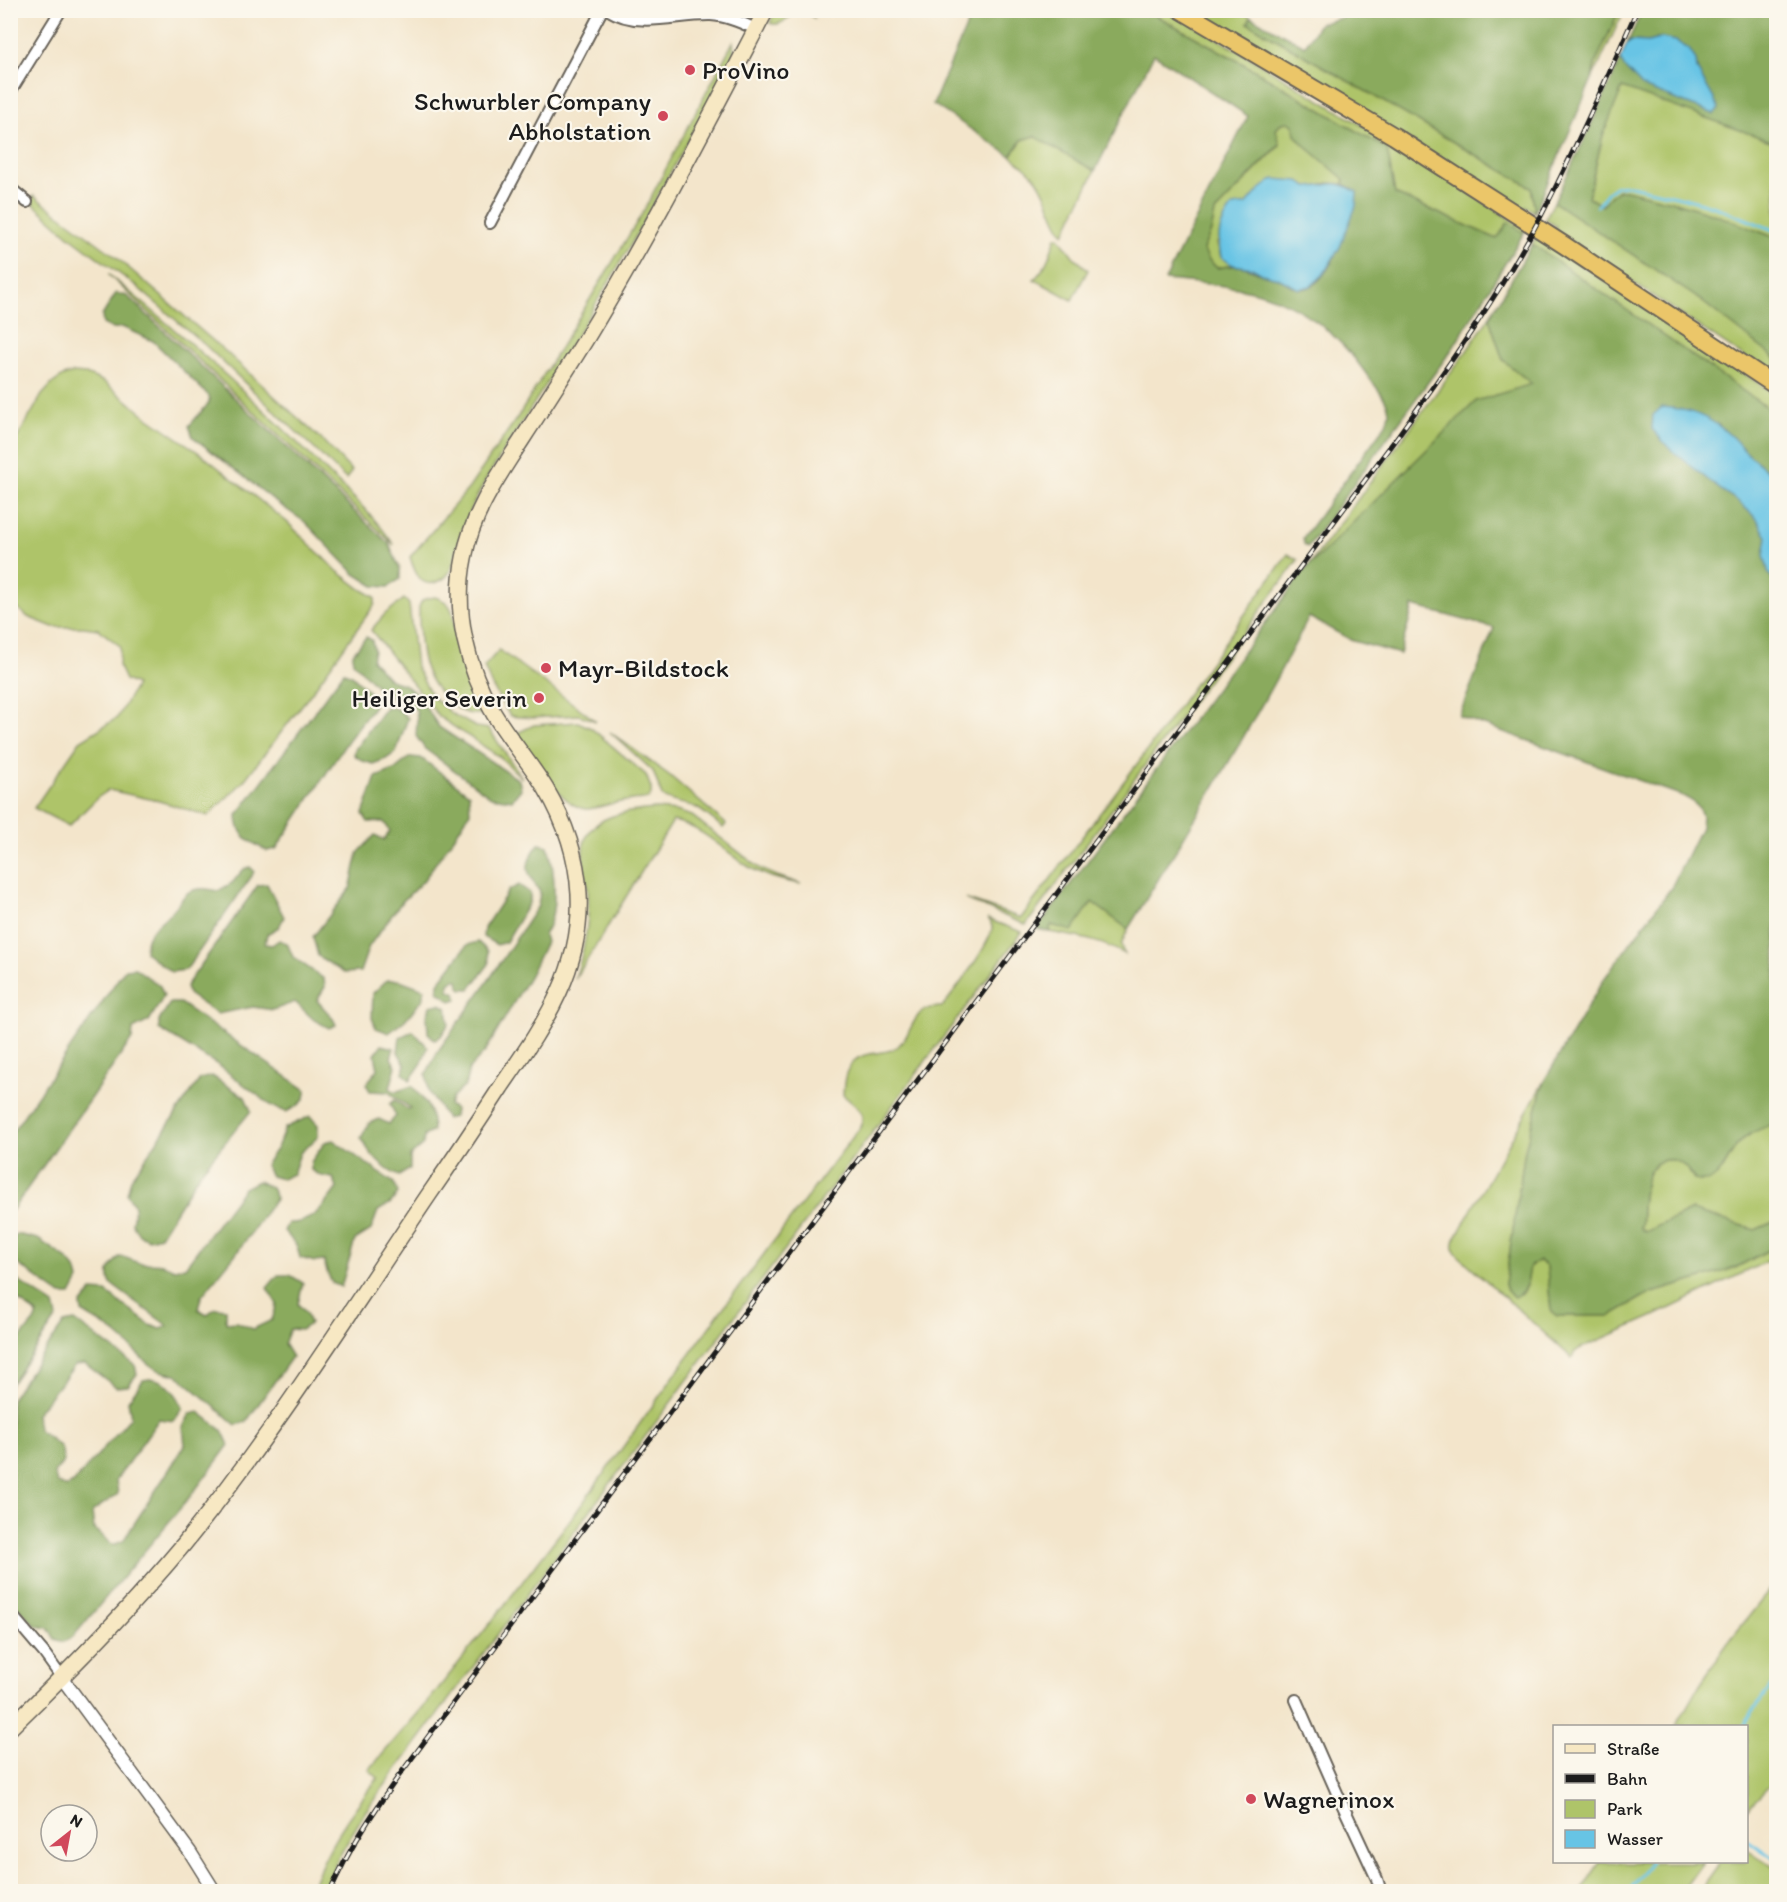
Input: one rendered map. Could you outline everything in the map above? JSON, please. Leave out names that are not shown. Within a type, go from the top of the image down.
[{"type":"highway","points":[[1181,10],[1394,136],[1574,251],[1776,386]]},
{"type":"main road","points":[[10,1728],[121,1616],[184,1544],[244,1467],[472,1132],[541,1028],[558,998],[572,960],[579,928],[579,894],[575,866],[565,826],[546,789],[495,715],[482,692],[471,663],[464,636],[460,590],[463,559],[472,528],[487,493],[639,250],[766,10]]},
{"type":"street","points":[[10,92],[61,10]]},
{"type":"street","points":[[490,224],[602,10]]},
{"type":"street","points":[[609,10],[625,18],[645,19],[714,15],[756,29]]},
{"type":"street","points":[[10,188],[27,202]]},
{"type":"street","points":[[10,1613],[44,1653],[190,1852],[215,1892]]},
{"type":"street","points":[[1296,1700],[1381,1892]]},
{"type":"green space","points":[[775,10],[811,11],[814,18],[805,12],[798,11],[781,23],[770,23]]},
{"type":"green space","points":[[973,11],[1148,11],[1256,71],[1387,149],[1395,194],[1497,239],[1508,222],[1524,233],[1453,348],[1308,547],[1304,544],[1303,538],[1386,424],[1389,411],[1386,401],[1345,347],[1319,324],[1289,305],[1245,289],[1165,280],[1248,116],[1154,54],[1095,171],[1035,136],[1022,140],[1011,156],[933,104]],"holes":[[[1289,122],[1294,126],[1295,135],[1303,144],[1344,179],[1344,184],[1357,192],[1344,233],[1330,264],[1322,277],[1312,286],[1301,289],[1278,278],[1244,267],[1217,268],[1203,249],[1211,231],[1215,212],[1280,144],[1276,130],[1281,123]]]},
{"type":"green space","points":[[1148,11],[1169,11],[1237,50],[1390,142],[1526,229],[1524,233],[1508,223],[1497,239],[1395,194],[1386,149],[1256,71]]},
{"type":"green space","points":[[1197,11],[1241,11],[1251,17],[1248,23],[1531,187],[1535,212],[1526,207],[1524,210]]},
{"type":"green space","points":[[1348,11],[1619,11],[1535,212],[1531,187],[1248,23],[1251,17],[1305,46],[1319,24],[1344,17]]},
{"type":"green space","points":[[1619,11],[1624,11],[1592,79],[1595,64]]},
{"type":"green space","points":[[1642,11],[1776,11],[1776,143],[1622,88],[1603,135],[1588,197],[1602,206],[1615,193],[1626,190],[1682,204],[1776,238],[1776,359],[1699,299],[1554,202],[1621,59],[1624,67],[1718,109],[1697,69],[1696,60],[1662,38],[1648,42],[1631,41],[1626,46]]},
{"type":"green space","points":[[733,42],[732,61],[631,244],[581,329],[481,488],[463,529],[451,570],[443,579],[430,583],[425,582],[417,575],[410,557],[469,488],[521,412],[642,214]]},
{"type":"green space","points":[[1622,87],[1776,143],[1776,238],[1682,204],[1626,190],[1618,190],[1602,206],[1588,197],[1603,135]]},
{"type":"green space","points":[[1289,122],[1294,126],[1295,135],[1344,179],[1344,184],[1328,183],[1307,187],[1299,181],[1259,190],[1217,243],[1221,257],[1233,265],[1217,268],[1203,249],[1211,231],[1215,212],[1280,145],[1275,130],[1281,123]]},
{"type":"green space","points":[[1035,136],[1095,171],[1064,234],[1038,182],[1011,156],[1022,140]]},
{"type":"green space","points":[[34,196],[115,256],[225,351],[323,441],[352,471],[346,479],[205,345],[136,286],[69,236],[30,201]]},
{"type":"green space","points":[[1554,202],[1699,299],[1776,359],[1776,378],[1554,230],[1556,226],[1545,219]]},
{"type":"green space","points":[[1537,236],[1776,395],[1776,414],[1532,244]]},
{"type":"green space","points":[[1056,237],[1059,237],[1073,256],[1088,270],[1072,300],[1034,279],[1045,265]]},
{"type":"green space","points":[[1532,244],[1776,414],[1776,480],[1717,424],[1695,468],[1757,519],[1767,537],[1764,555],[1769,574],[1776,583],[1776,838],[1772,845],[1776,853],[1776,1123],[1743,1139],[1734,1149],[1722,1170],[1711,1180],[1695,1180],[1683,1165],[1676,1161],[1666,1160],[1657,1163],[1651,1169],[1644,1188],[1641,1229],[1646,1232],[1692,1210],[1755,1230],[1776,1221],[1776,1246],[1735,1268],[1646,1295],[1610,1316],[1557,1316],[1551,1311],[1547,1267],[1539,1261],[1530,1266],[1522,1292],[1514,1297],[1507,1291],[1505,1284],[1525,1150],[1544,1081],[1604,979],[1671,888],[1701,827],[1702,816],[1699,808],[1683,796],[1459,716],[1494,628],[1413,606],[1400,654],[1353,641],[1309,617],[1244,736],[1128,929],[1092,902],[1072,931],[1051,925],[1049,932],[1037,929],[1304,571],[1476,401],[1532,384],[1503,360],[1489,318]]},
{"type":"green space","points":[[108,274],[189,342],[268,414],[359,503],[394,545]]},
{"type":"green space","points":[[116,293],[127,296],[389,544],[400,569],[400,579],[388,587],[374,586],[355,574],[305,522],[193,437],[189,426],[209,403],[209,396],[153,341],[122,327],[113,329],[103,324],[102,316]]},
{"type":"green space","points":[[1489,318],[1503,360],[1532,384],[1305,571],[1464,355]]},
{"type":"green space","points":[[73,373],[86,374],[104,382],[287,522],[336,570],[375,597],[375,604],[309,696],[243,782],[208,816],[159,801],[109,790],[97,798],[69,826],[34,808],[80,741],[117,718],[136,685],[125,680],[119,667],[120,646],[98,629],[53,627],[28,617],[11,603],[11,449],[42,395],[53,383]]},
{"type":"green space","points":[[1288,554],[1298,560],[1026,925],[965,899],[1021,918],[1146,752]]},
{"type":"green space","points":[[435,597],[445,602],[452,611],[461,658],[484,713],[474,714],[455,707],[439,692],[424,664],[421,651],[419,607],[425,599]]},
{"type":"green space","points":[[404,599],[409,604],[416,667],[432,696],[452,714],[476,727],[489,729],[522,778],[500,757],[439,717],[371,630],[385,614]]},
{"type":"green space","points":[[366,637],[372,640],[374,650],[372,660],[390,680],[403,684],[416,693],[439,727],[519,780],[521,789],[512,800],[491,797],[425,749],[416,736],[416,709],[384,694],[353,662],[352,655]]},
{"type":"green space","points":[[499,650],[596,721],[579,715],[532,718],[510,716],[492,686],[484,667]]},
{"type":"green space","points":[[344,672],[352,675],[373,696],[374,706],[347,742],[276,849],[267,851],[246,838],[239,828],[237,815]]},
{"type":"green space","points":[[386,707],[392,707],[408,718],[396,752],[373,764],[363,761],[354,755],[355,749]]},
{"type":"green space","points":[[578,722],[591,728],[646,775],[651,788],[651,795],[648,799],[588,809],[578,807],[557,791],[517,733],[534,725]]},
{"type":"green space","points":[[610,732],[669,775],[726,824],[723,828],[695,807],[662,796],[653,771]]},
{"type":"green space","points":[[410,757],[421,758],[469,794],[470,812],[423,881],[401,903],[369,946],[360,972],[344,973],[318,956],[313,937],[350,889],[358,853],[375,835],[384,840],[390,831],[384,822],[368,822],[363,814],[376,777],[394,770]]},
{"type":"green space","points":[[657,809],[692,816],[761,869],[801,884],[774,878],[755,870],[694,828],[673,821],[575,979],[584,947],[588,914],[588,892],[583,855],[586,838],[600,822],[611,817],[622,813]]},
{"type":"green space","points":[[539,844],[548,846],[554,880],[554,904],[549,926],[544,935],[546,942],[530,975],[485,1052],[469,1069],[465,1086],[453,1097],[449,1105],[455,1109],[454,1117],[447,1119],[429,1092],[426,1074],[438,1051],[538,906],[540,892],[529,873],[528,863]]},
{"type":"green space","points":[[250,867],[254,871],[252,876],[186,970],[171,972],[145,952],[151,931],[186,894],[198,889],[218,891],[232,883],[244,869]]},
{"type":"green space","points":[[267,884],[284,917],[279,927],[267,934],[265,944],[272,945],[279,940],[287,943],[293,957],[324,979],[325,987],[317,1000],[333,1018],[336,1025],[329,1028],[314,1020],[295,1002],[273,1010],[253,1007],[217,1014],[188,994],[186,986],[258,885]]},
{"type":"green space","points":[[519,885],[530,893],[530,901],[506,942],[497,945],[483,937],[484,928],[509,890]]},
{"type":"green space","points":[[1092,902],[1128,929],[1121,945],[1124,954],[1097,942],[1049,932],[1051,925],[1072,930]]},
{"type":"green space","points":[[987,919],[1022,932],[365,1812],[337,1860],[324,1891],[311,1891],[324,1859],[340,1832],[378,1778],[369,1770],[430,1699],[577,1511],[720,1312],[859,1129],[862,1123],[861,1114],[856,1106],[843,1095],[848,1069],[854,1061],[864,1055],[897,1047],[924,1010],[942,1007],[986,944],[992,927]]},
{"type":"green space","points":[[478,942],[488,951],[489,964],[470,989],[462,989],[458,980],[455,979],[449,983],[449,990],[456,993],[457,999],[451,1001],[438,991],[439,982],[467,945]]},
{"type":"green space","points":[[135,968],[160,986],[164,996],[149,1021],[133,1029],[132,1039],[11,1212],[11,1134],[125,969]]},
{"type":"green space","points":[[387,980],[400,980],[424,989],[424,998],[405,1020],[389,1033],[376,1028],[372,1018],[373,993]]},
{"type":"green space","points":[[170,1003],[180,1003],[306,1090],[303,1101],[286,1112],[272,1106],[218,1065],[159,1029],[159,1021]]},
{"type":"green space","points":[[440,1004],[447,1008],[449,1024],[441,1036],[435,1040],[428,1033],[427,1017],[430,1006]]},
{"type":"green space","points":[[413,1031],[428,1047],[422,1063],[410,1080],[403,1073],[405,1064],[398,1052],[400,1037]]},
{"type":"green space","points":[[381,1045],[394,1048],[391,1058],[396,1066],[390,1088],[395,1092],[412,1086],[428,1106],[432,1123],[433,1131],[424,1136],[423,1145],[410,1156],[410,1169],[399,1176],[377,1160],[361,1138],[369,1123],[379,1119],[389,1124],[396,1116],[390,1104],[395,1100],[407,1109],[410,1108],[388,1092],[370,1091],[366,1084],[378,1069],[375,1055]]},
{"type":"green space","points":[[212,1076],[245,1097],[251,1111],[199,1174],[160,1236],[149,1239],[139,1235],[132,1223],[135,1206],[127,1194],[131,1179],[200,1079]]},
{"type":"green space","points":[[1544,1081],[1525,1150],[1505,1284],[1507,1291],[1513,1296],[1522,1293],[1527,1284],[1530,1266],[1539,1261],[1547,1267],[1551,1311],[1557,1316],[1610,1316],[1646,1295],[1735,1268],[1776,1246],[1776,1257],[1652,1317],[1579,1349],[1572,1358],[1459,1256],[1454,1247],[1455,1239]]},
{"type":"green space","points":[[310,1116],[318,1125],[318,1137],[300,1153],[293,1174],[282,1179],[271,1176],[265,1165],[277,1148],[285,1128]]},
{"type":"green space","points":[[1776,1123],[1776,1221],[1755,1230],[1692,1210],[1646,1232],[1641,1230],[1644,1188],[1651,1169],[1657,1163],[1666,1160],[1676,1161],[1683,1165],[1695,1180],[1723,1169],[1738,1143],[1758,1129]]},
{"type":"green space","points":[[333,1140],[394,1183],[398,1193],[391,1203],[378,1211],[371,1230],[355,1240],[341,1287],[332,1283],[324,1261],[315,1262],[300,1258],[297,1246],[284,1231],[288,1223],[296,1223],[317,1213],[337,1188],[333,1178],[321,1176],[311,1170],[311,1162],[325,1142]]},
{"type":"green space","points":[[258,1181],[271,1188],[276,1198],[201,1297],[198,1309],[207,1314],[216,1308],[226,1309],[226,1323],[237,1322],[253,1329],[272,1320],[277,1304],[267,1288],[278,1275],[290,1275],[303,1283],[298,1304],[306,1313],[310,1324],[301,1330],[290,1329],[284,1344],[292,1357],[246,1422],[236,1425],[176,1374],[166,1373],[150,1365],[115,1333],[82,1312],[81,1305],[92,1291],[106,1292],[150,1325],[161,1329],[168,1326],[111,1284],[109,1273],[111,1266],[119,1257],[139,1263],[162,1264],[174,1269],[185,1267],[244,1188]]},
{"type":"green space","points":[[17,1234],[38,1239],[67,1259],[77,1271],[79,1280],[71,1295],[61,1295],[12,1260],[11,1242]]},
{"type":"green space","points":[[11,1276],[54,1305],[57,1317],[11,1384],[11,1349],[37,1318],[37,1314],[11,1295]]},
{"type":"green space","points":[[75,1321],[135,1365],[137,1374],[128,1386],[116,1387],[85,1364],[75,1365],[36,1414],[38,1429],[61,1447],[64,1461],[54,1473],[57,1483],[67,1487],[74,1482],[131,1417],[128,1401],[143,1380],[153,1379],[163,1382],[179,1399],[183,1408],[174,1421],[159,1419],[116,1480],[118,1494],[92,1512],[94,1529],[113,1545],[123,1541],[185,1445],[183,1427],[190,1414],[199,1412],[222,1430],[229,1445],[193,1493],[73,1637],[64,1642],[55,1639],[48,1628],[36,1626],[11,1600],[11,1399],[64,1323]]},
{"type":"green space","points":[[1776,1582],[1776,1779],[1748,1808],[1748,1725],[1677,1725],[1727,1644]]},
{"type":"green space","points":[[1748,1850],[1776,1869],[1776,1891],[1700,1891],[1720,1863],[1748,1863]]},
{"type":"green space","points":[[1599,1863],[1702,1863],[1682,1891],[1581,1891]]},
{"type":"water","points":[[1662,38],[1676,41],[1689,49],[1696,60],[1697,69],[1719,108],[1714,114],[1643,87],[1624,67],[1621,59],[1626,46],[1631,41],[1648,42]]},
{"type":"water","points":[[1274,179],[1299,181],[1307,187],[1336,184],[1357,192],[1356,206],[1340,247],[1323,275],[1311,286],[1299,289],[1252,268],[1233,265],[1221,257],[1219,236],[1222,224],[1233,206],[1247,204],[1259,190]]},
{"type":"water","points":[[1662,407],[1690,412],[1722,428],[1776,480],[1776,583],[1769,574],[1764,555],[1767,537],[1757,519],[1739,502],[1669,448],[1652,429],[1653,415]]},
{"type":"waterway","points":[[1597,206],[1608,192],[1617,186],[1627,185],[1718,208],[1776,231]]},
{"type":"waterway","points":[[1743,1725],[1776,1680]]},
{"type":"waterway","points":[[1748,1840],[1776,1860]]},
{"type":"waterway","points":[[1628,1892],[1650,1863]]},
{"type":"railway","points":[[330,1892],[361,1833],[398,1777],[1392,444],[1451,361],[1507,276],[1541,216],[1579,140],[1637,10]]},
{"type":"place","name":"ProVino","points":[[690,70]]},
{"type":"place","name":"Schwurbler Company Abholstation","points":[[663,116]]},
{"type":"place","name":"Mayr-Bildstock","points":[[546,668]]},
{"type":"place","name":"Heiliger Severin","points":[[539,698]]},
{"type":"place","name":"Wagnerinox","points":[[1251,1799]]}]
